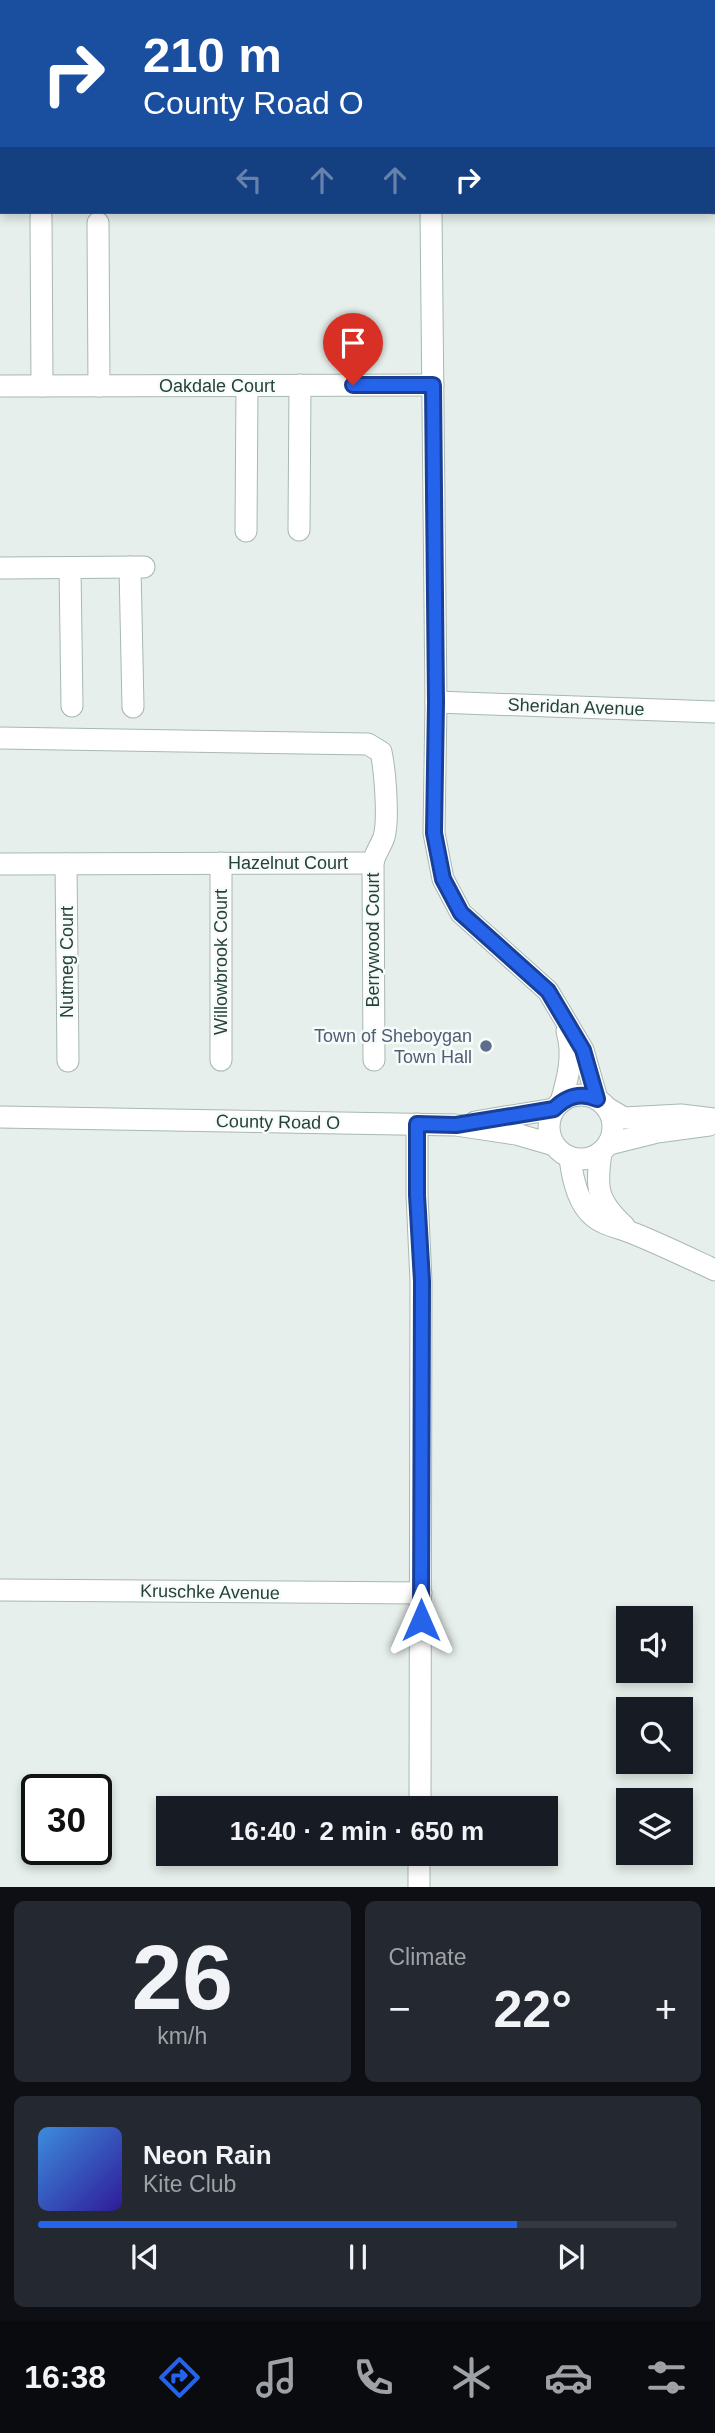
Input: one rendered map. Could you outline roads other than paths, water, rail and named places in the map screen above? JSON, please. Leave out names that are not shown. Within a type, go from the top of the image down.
[{"type":"street","points":[[431,214],[436,702],[434,833],[443,879],[461,913],[548,991],[576,1034],[613,1126],[597,1176],[600,1196],[610,1213],[631,1232]]},
{"type":"street","points":[[41,217],[42,386]]},
{"type":"street","points":[[98,223],[99,386]]},
{"type":"street","name":"Oakdale Court","points":[[0,386],[433,385]]},
{"type":"street","points":[[246,531],[247,386]]},
{"type":"street","points":[[299,530],[300,386]]},
{"type":"street","points":[[0,568],[137,567],[133,707]]},
{"type":"street","points":[[70,568],[72,706]]},
{"type":"street","name":"Sheridan Avenue","points":[[436,702],[715,712]]},
{"type":"street","name":"Hazelnut Court","points":[[0,738],[369,744],[381,752],[385,824],[383,838],[376,849],[373,863],[0,864]]},
{"type":"street","name":"Willowbrook Court","points":[[220,863],[222,1060]]},
{"type":"street","name":"Berrywood Court","points":[[373,863],[374,1060]]},
{"type":"street","name":"Nutmeg Court","points":[[66,864],[68,1061]]},
{"type":"street","points":[[564,1019],[569,1037],[569,1073],[548,1127],[562,1151],[587,1210],[605,1224],[631,1232],[715,1270]]},
{"type":"street","points":[[456,1125],[558,1105],[579,1095],[602,1104],[624,1118],[681,1115],[715,1121]]},
{"type":"street","name":"County Road O","points":[[0,1117],[456,1125],[516,1134],[562,1151]]},
{"type":"street","points":[[562,1151],[592,1158],[605,1148],[657,1132],[689,1129],[715,1121]]},
{"type":"street","points":[[417,1124],[417,1195],[422,1281],[420,1796]]},
{"type":"street","name":"Kruschke Avenue","points":[[0,1590],[421,1593]]},
{"type":"street","points":[[419,1866],[419,1887]]},
{"type":"place","name":"Town of Sheboygan Town Hall","points":[[486,1046]]}]
